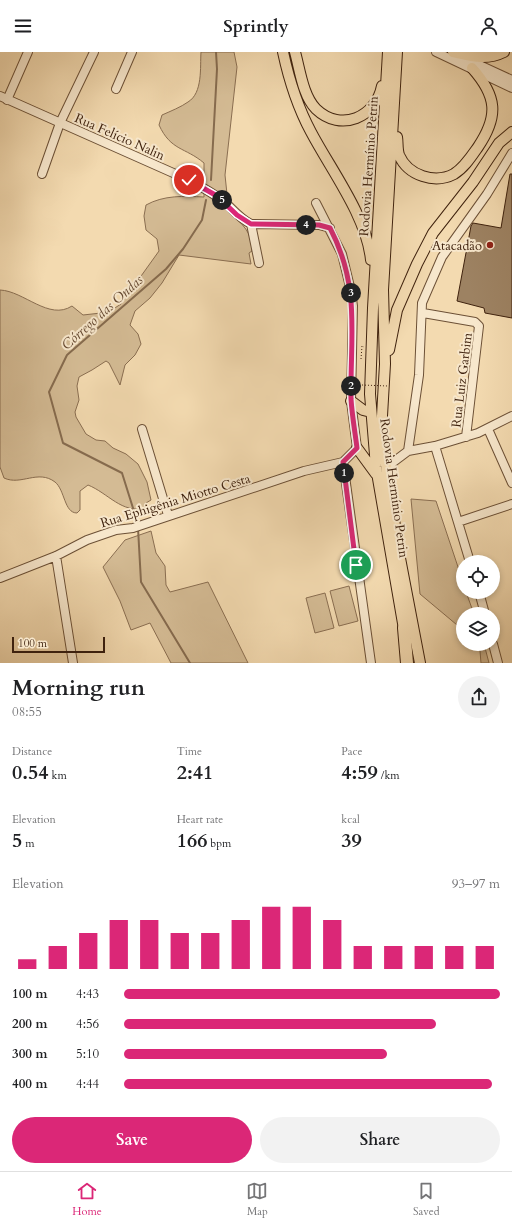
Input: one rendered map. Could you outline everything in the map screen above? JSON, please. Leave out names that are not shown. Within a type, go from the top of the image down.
[{"type":"highway","points":[[404,628],[407,663]]},
{"type":"main road","points":[[283,52],[290,84],[297,104],[365,232],[371,258],[373,308]]},
{"type":"main road","points":[[295,52],[304,87],[316,109],[327,117],[339,120],[351,120],[361,117],[372,110],[380,96],[391,54]]},
{"type":"main road","points":[[452,52],[482,58],[490,58],[504,52]]},
{"type":"main road","name":"Rodovia Hermínio Petrin","points":[[391,54],[373,308],[371,412],[379,478],[411,663]]},
{"type":"main road","name":"Rodovia Hermínio Petrin","points":[[391,54],[396,79],[383,290],[385,364],[382,416],[383,446],[399,553],[420,663]]},
{"type":"main road","points":[[396,79],[400,156],[411,170],[422,176],[438,179],[455,173],[464,166],[486,134],[491,123],[492,101],[489,91],[484,82],[472,68]]},
{"type":"main road","points":[[385,364],[398,310],[417,264],[430,240],[499,143],[512,132]]},
{"type":"main road","points":[[351,401],[363,410],[371,412]]},
{"type":"main road","points":[[357,448],[379,478]]},
{"type":"street","points":[[4,98],[28,52]]},
{"type":"street","points":[[42,174],[60,123],[94,52]]},
{"type":"street","points":[[116,89],[132,52]]},
{"type":"street","points":[[436,52],[512,88]]},
{"type":"street","points":[[452,52],[512,80]]},
{"type":"street","name":"Rua Felício Nalin","points":[[4,98],[189,180],[217,196],[237,215],[251,224]]},
{"type":"street","points":[[408,451],[419,375],[423,313],[422,303],[442,257],[486,194],[512,153]]},
{"type":"street","points":[[316,203],[342,254],[353,306],[351,401],[357,448],[343,462],[371,663]]},
{"type":"street","points":[[259,264],[251,224],[319,225],[330,228]]},
{"type":"street","name":"Rua Luiz Garbim","points":[[423,313],[475,322],[479,326],[466,437]]},
{"type":"street","points":[[388,473],[392,464],[408,451],[435,446],[488,430],[512,416]]},
{"type":"street","points":[[142,429],[168,515]]},
{"type":"street","points":[[488,430],[512,483]]},
{"type":"street","points":[[435,446],[468,555]]},
{"type":"street","name":"Rua Ephigênia Miotto Cesta","points":[[0,578],[56,556],[87,540],[116,530],[133,528],[168,515],[304,471],[343,462]]},
{"type":"street","points":[[458,522],[512,504]]},
{"type":"street","points":[[56,556],[73,663]]},
{"type":"street","points":[[495,651],[498,663]]},
{"type":"path","points":[[362,385],[388,386]]},
{"type":"shaded area","points":[[201,52],[234,52],[237,67],[225,175],[229,213],[246,229],[252,244],[252,251],[249,253],[251,264],[179,255],[162,283],[150,298],[135,311],[130,325],[138,334],[141,344],[135,355],[125,365],[120,385],[109,363],[106,361],[79,377],[77,386],[79,400],[75,412],[76,417],[86,434],[96,440],[105,441],[113,448],[126,454],[138,464],[147,482],[151,500],[146,503],[145,508],[129,508],[115,502],[88,485],[80,491],[80,510],[77,513],[73,512],[69,509],[61,490],[55,482],[49,478],[36,477],[10,480],[4,478],[0,467],[0,290],[18,295],[45,308],[54,310],[63,310],[72,306],[83,315],[101,313],[104,315],[121,304],[159,251],[157,239],[146,230],[144,216],[146,205],[160,199],[167,198],[182,196],[204,197],[204,163],[168,140],[159,125],[162,115],[176,109],[193,98],[200,79]]},
{"type":"shaded area","points":[[411,499],[436,501],[456,561],[456,599],[469,599],[471,607],[456,607],[456,624],[420,594]]},
{"type":"shaded area","points":[[151,531],[156,553],[165,566],[166,585],[170,592],[208,582],[248,663],[171,663],[150,623],[131,630],[120,601],[103,567],[125,540]]},
{"type":"shaded area","points":[[349,586],[358,621],[339,626],[330,591]]},
{"type":"shaded area","points":[[325,593],[334,628],[315,633],[306,598]]},
{"type":"shaded area","points":[[480,651],[486,651],[489,663],[481,663]]},
{"type":"building","name":"Atacadão","points":[[510,174],[512,174],[512,318],[485,313],[484,308],[457,301],[471,226],[473,223],[501,228]]},
{"type":"waterway","name":"Córrego das Ondas","points":[[211,180],[217,69],[216,52]]},
{"type":"waterway","name":"Córrego das Ondas","points":[[138,524],[122,473],[63,443],[49,392],[67,355],[166,269],[183,249],[202,220],[206,200]]},
{"type":"waterway","name":"Córrego das Ondas","points":[[138,528],[141,582],[190,663]]},
{"type":"place","name":"Atacadão","points":[[490,245]]},
{"type":"route","points":[[189,180],[217,196],[245,222],[251,224],[319,225],[330,228],[337,242],[348,276],[353,306],[351,401],[357,448],[343,462],[356,565]]}]
